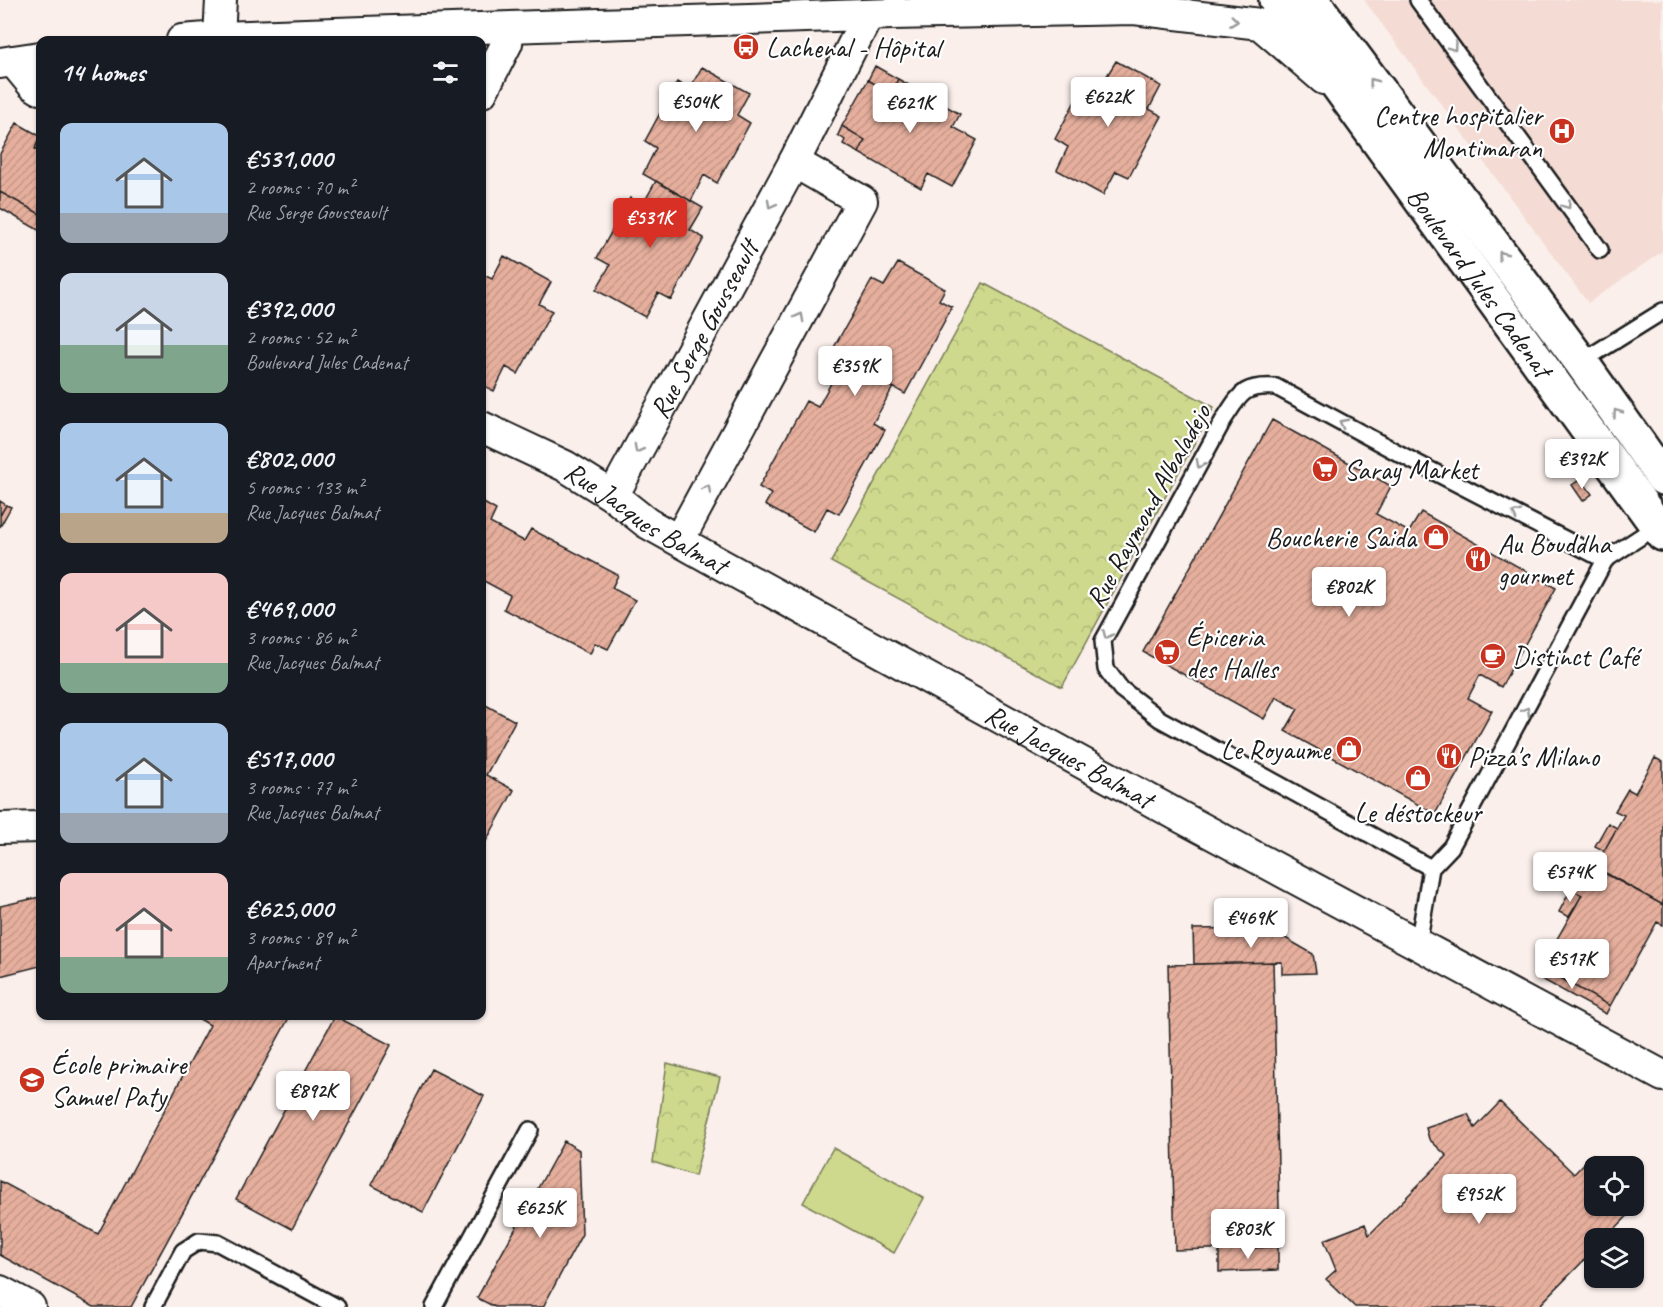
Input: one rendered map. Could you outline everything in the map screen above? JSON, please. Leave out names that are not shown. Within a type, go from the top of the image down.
[{"type":"street","points":[[219,36],[221,0]]},
{"type":"street","points":[[1134,9],[1174,0]]},
{"type":"street","name":"Boulevard Jules Cadenat","points":[[1276,0],[1660,530]]},
{"type":"street","name":"Boulevard Jules Cadenat","points":[[1312,0],[1581,362],[1663,478]]},
{"type":"street","points":[[251,36],[868,15],[1134,9],[1260,24],[1343,94]]},
{"type":"street","name":"Rue Serge Gousseault","points":[[613,496],[794,162],[868,15]]},
{"type":"street","points":[[486,84],[507,43],[509,28]]},
{"type":"street","points":[[18,60],[32,84],[36,86]]},
{"type":"street","points":[[679,540],[862,201],[794,162]]},
{"type":"street","name":"Rue Jacques Balmat","points":[[486,429],[565,466],[613,496],[647,523],[1418,945],[1663,1076]]},
{"type":"street","points":[[0,828],[36,827]]},
{"type":"street","points":[[0,1291],[30,1307]]},
{"type":"lane","points":[[1418,0],[1600,250]]},
{"type":"lane","points":[[1581,362],[1663,311]]},
{"type":"lane","name":"Rue Raymond Albaladejo","points":[[1431,868],[1160,719],[1121,688],[1106,669],[1103,641],[1224,419],[1242,392],[1258,386],[1276,387],[1605,560]]},
{"type":"lane","points":[[1418,945],[1431,868],[1451,847],[1605,560],[1660,530]]},
{"type":"lane","points":[[434,1307],[531,1130]]},
{"type":"lane","points":[[153,1307],[183,1251],[198,1241],[218,1244],[338,1307]]},
{"type":"shaded area","name":"Centre hospitalier Montimaran","points":[[1364,0],[1663,0],[1663,251],[1588,303]]},
{"type":"green space","points":[[983,283],[1214,407],[1062,687],[831,562]]},
{"type":"green space","points":[[667,1063],[720,1077],[695,1176],[653,1162]]},
{"type":"green space","points":[[833,1148],[924,1198],[894,1253],[803,1203]]},
{"type":"building","points":[[1116,61],[1161,86],[1149,109],[1162,116],[1129,177],[1116,171],[1103,195],[1057,170],[1068,147],[1055,139],[1088,77],[1102,84]]},
{"type":"building","points":[[875,66],[898,79],[891,93],[868,80]]},
{"type":"building","points":[[702,67],[749,93],[737,115],[750,123],[717,183],[704,175],[691,201],[643,174],[656,148],[645,141],[677,82],[690,88]]},
{"type":"building","points":[[898,79],[960,114],[953,127],[977,140],[952,187],[928,174],[921,188],[859,153],[865,140],[842,126],[868,80],[891,93]]},
{"type":"building","points":[[17,123],[36,134],[36,212],[0,192],[0,154]]},
{"type":"building","points":[[842,126],[865,140],[859,153],[843,144],[845,140],[838,135]]},
{"type":"building","points":[[656,181],[703,208],[690,230],[704,238],[671,300],[658,293],[645,317],[596,290],[610,265],[597,258],[630,198],[643,204]]},
{"type":"building","points":[[0,192],[36,212],[36,229],[0,208]]},
{"type":"building","points":[[504,256],[551,282],[539,304],[552,311],[518,374],[506,367],[494,391],[486,387],[486,276],[492,279]]},
{"type":"building","points":[[898,263],[945,289],[939,300],[952,307],[905,394],[893,387],[873,423],[885,430],[839,514],[827,508],[814,532],[765,505],[771,494],[759,487],[806,401],[818,407],[837,372],[824,365],[872,280],[884,286]]},
{"type":"building","points":[[1272,420],[1391,486],[1376,514],[1409,532],[1421,512],[1556,588],[1501,687],[1480,675],[1468,698],[1492,711],[1435,814],[1285,731],[1298,709],[1276,697],[1264,719],[1143,652]]},
{"type":"building","points":[[1581,479],[1592,494],[1583,501],[1572,485]]},
{"type":"building","points":[[0,501],[6,505],[0,516]]},
{"type":"building","points":[[486,504],[496,510],[490,523],[524,541],[531,529],[618,575],[612,588],[635,600],[608,649],[595,643],[590,654],[504,609],[510,595],[486,582]]},
{"type":"building","points":[[6,505],[11,507],[0,527],[0,516]]},
{"type":"building","points":[[486,705],[515,721],[486,775]]},
{"type":"building","points":[[1655,758],[1663,762],[1663,905],[1595,867],[1624,815],[1615,811],[1628,789],[1635,793]]},
{"type":"building","points":[[486,775],[514,790],[486,841]]},
{"type":"building","points":[[1608,823],[1617,828],[1604,851],[1595,846]]},
{"type":"building","points":[[1586,863],[1663,905],[1663,925],[1657,922],[1610,1006],[1541,967],[1582,895],[1571,889]]},
{"type":"building","points":[[1571,889],[1582,895],[1569,917],[1559,912]]},
{"type":"building","points":[[36,898],[36,967],[0,976],[0,906]]},
{"type":"building","points":[[1268,928],[1313,954],[1316,973],[1282,974],[1282,962],[1194,964],[1193,929]]},
{"type":"building","points":[[1273,962],[1280,1247],[1175,1250],[1168,965]]},
{"type":"building","points":[[1541,967],[1610,1006],[1606,1014],[1536,976]]},
{"type":"building","points":[[201,1020],[288,1020],[131,1307],[94,1307],[0,1255],[0,1181],[98,1234],[210,1025]]},
{"type":"building","points":[[333,1020],[343,1020],[391,1045],[292,1229],[236,1199]]},
{"type":"building","points":[[431,1069],[484,1096],[423,1212],[371,1185]]},
{"type":"building","points":[[1500,1102],[1574,1174],[1584,1163],[1584,1216],[1627,1216],[1616,1228],[1584,1228],[1584,1260],[1538,1307],[1355,1307],[1326,1279],[1336,1270],[1324,1240],[1365,1224],[1369,1235],[1447,1156],[1429,1139],[1426,1128],[1468,1114],[1475,1128]]},
{"type":"building","points":[[564,1141],[579,1150],[582,1234],[543,1307],[495,1307],[477,1298]]},
{"type":"building","points":[[1278,1247],[1278,1270],[1219,1272],[1219,1249]]},
{"type":"place","name":"Lachenal - Hôpital","points":[[746,47]]},
{"type":"place","name":"Centre hospitalier Montimaran","points":[[1562,131]]},
{"type":"place","name":"Saray Market","points":[[1325,469]]},
{"type":"place","name":"Boucherie Saida","points":[[1436,537]]},
{"type":"place","name":"Au Bouddha gourmet","points":[[1478,559]]},
{"type":"place","name":"Épiceria des Halles","points":[[1167,652]]},
{"type":"place","name":"Distinct Café","points":[[1493,656]]},
{"type":"place","name":"Le Royaume","points":[[1349,749]]},
{"type":"place","name":"Pizza's Milano","points":[[1449,756]]},
{"type":"place","name":"Le déstockeur","points":[[1418,778]]},
{"type":"place","name":"École primaire Samuel Paty","points":[[32,1080]]}]
